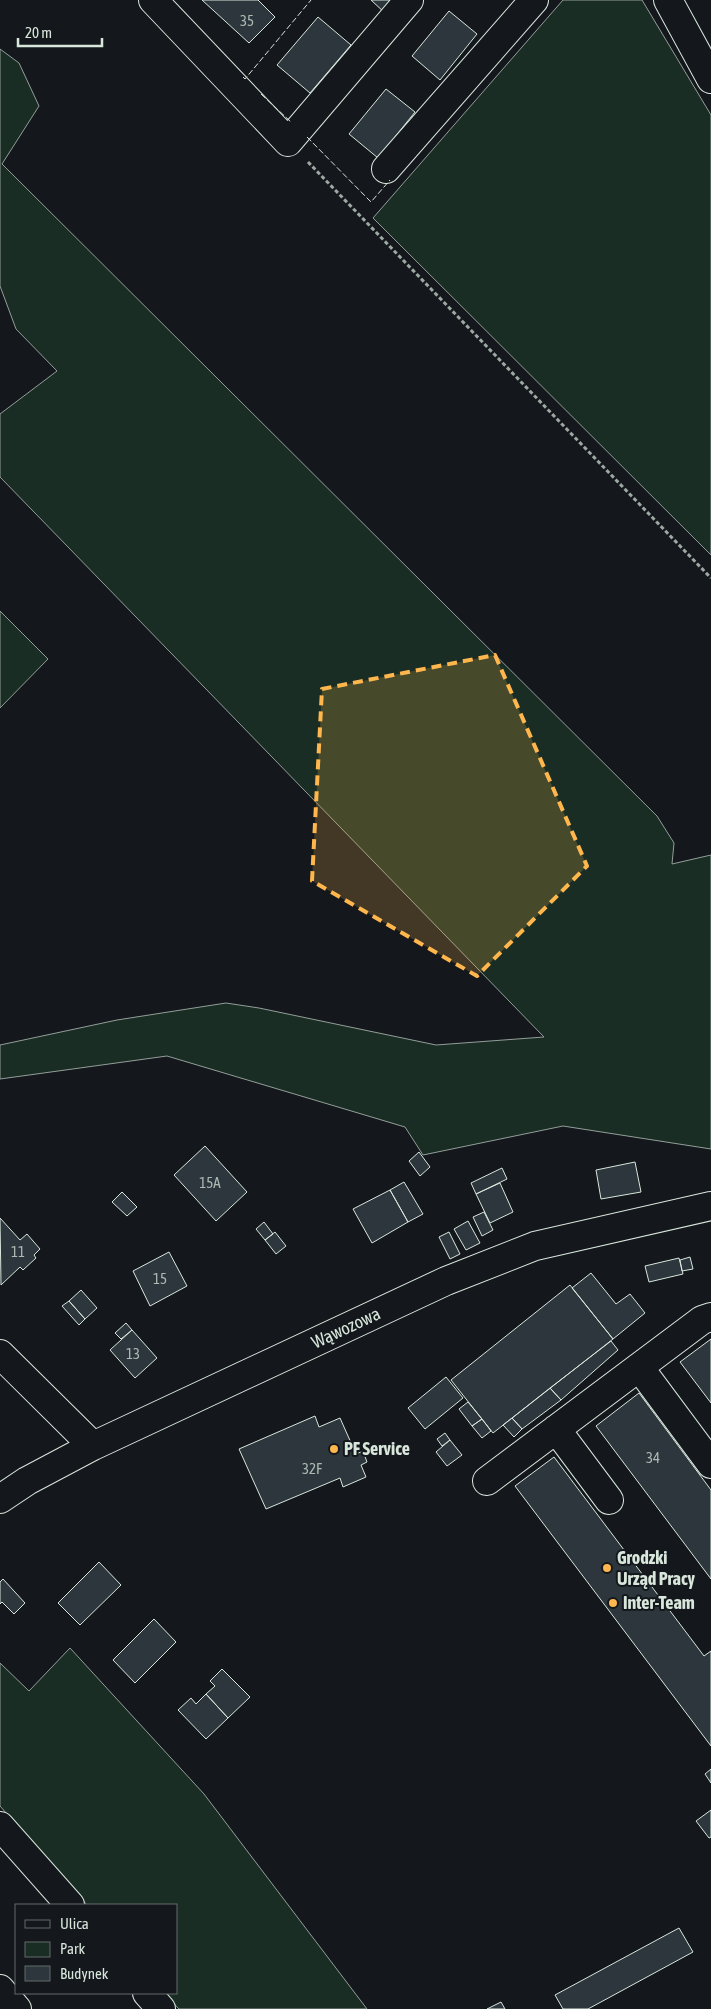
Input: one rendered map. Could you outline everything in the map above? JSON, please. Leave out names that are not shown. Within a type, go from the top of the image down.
[{"type":"street","points":[[157,2],[288,142],[409,0]]},
{"type":"street","points":[[386,169],[534,0]]},
{"type":"street","points":[[668,0],[711,79]]},
{"type":"street","name":"Wąwozowa","points":[[0,1499],[28,1481],[93,1446],[446,1281],[535,1246],[711,1206]]},
{"type":"street","points":[[487,1481],[702,1320],[711,1317]]},
{"type":"street","points":[[0,1354],[93,1446]]},
{"type":"street","points":[[639,1367],[711,1464]]},
{"type":"street","points":[[556,1429],[609,1500]]},
{"type":"street","points":[[0,1826],[69,1904]]},
{"type":"street","points":[[0,1989],[17,2009]]},
{"type":"street","points":[[148,1994],[161,2009]]},
{"type":"path","points":[[288,142],[711,578]]},
{"type":"highlighted area","points":[[495,655],[587,866],[477,976],[312,881],[322,689]]},
{"type":"green space","points":[[563,0],[642,0],[711,115],[711,555],[373,218]]},
{"type":"green space","points":[[0,49],[19,63],[39,106],[2,164],[657,816],[674,843],[672,864],[711,855],[711,1149],[563,1126],[423,1155],[405,1127],[167,1056],[0,1079],[0,1045],[117,1020],[226,1003],[259,1008],[436,1045],[544,1037],[0,477],[0,414],[57,371],[16,329],[0,286]]},
{"type":"green space","points":[[0,611],[48,659],[0,708]]},
{"type":"green space","points":[[70,1648],[204,1794],[367,2009],[179,2009],[165,1994],[178,1994],[178,1904],[86,1904],[0,1806],[0,1663],[29,1691]]},
{"type":"building","points":[[202,0],[258,0],[275,17],[249,43]]},
{"type":"building","points":[[371,0],[398,0],[386,14]]},
{"type":"building","points":[[449,11],[477,34],[440,80],[412,56]]},
{"type":"building","points":[[318,17],[351,45],[310,93],[277,65]]},
{"type":"building","points":[[386,89],[415,112],[378,158],[349,134]]},
{"type":"building","points":[[205,1146],[247,1192],[216,1221],[174,1175]]},
{"type":"building","points":[[419,1152],[430,1167],[420,1176],[409,1161]]},
{"type":"building","points":[[635,1162],[641,1192],[601,1199],[596,1170]]},
{"type":"building","points":[[502,1168],[507,1179],[476,1194],[471,1183]]},
{"type":"building","points":[[404,1182],[423,1214],[408,1222],[390,1190]]},
{"type":"building","points":[[500,1183],[513,1212],[490,1223],[476,1194]]},
{"type":"building","points":[[390,1190],[408,1222],[372,1243],[353,1209]]},
{"type":"building","points":[[122,1192],[137,1207],[127,1216],[112,1202]]},
{"type":"building","points":[[484,1212],[493,1230],[482,1236],[473,1217]]},
{"type":"building","points":[[0,1218],[20,1240],[27,1234],[40,1249],[34,1255],[36,1258],[23,1270],[20,1267],[1,1285]]},
{"type":"building","points":[[468,1221],[480,1243],[466,1250],[454,1229]]},
{"type":"building","points":[[264,1222],[273,1234],[265,1240],[256,1229]]},
{"type":"building","points":[[275,1232],[286,1246],[276,1254],[265,1240]]},
{"type":"building","points":[[449,1232],[460,1254],[450,1259],[439,1237]]},
{"type":"building","points":[[169,1252],[187,1286],[150,1306],[133,1271]]},
{"type":"building","points":[[690,1257],[693,1269],[682,1271],[680,1260]]},
{"type":"building","points":[[679,1258],[683,1274],[649,1282],[645,1266]]},
{"type":"building","points":[[591,1273],[616,1304],[630,1294],[645,1313],[613,1339],[572,1288]]},
{"type":"building","points":[[570,1285],[613,1339],[493,1433],[451,1380]]},
{"type":"building","points":[[81,1290],[97,1308],[85,1319],[69,1301]]},
{"type":"building","points":[[69,1301],[85,1319],[79,1325],[62,1306]]},
{"type":"building","points":[[126,1323],[132,1330],[121,1339],[115,1333]]},
{"type":"building","points":[[132,1330],[157,1358],[135,1378],[110,1350]]},
{"type":"building","points":[[711,1339],[711,1403],[680,1362]]},
{"type":"building","points":[[611,1341],[618,1350],[561,1400],[550,1388]]},
{"type":"building","points":[[446,1377],[463,1398],[425,1429],[408,1408]]},
{"type":"building","points":[[550,1388],[561,1400],[522,1429],[512,1418]]},
{"type":"building","name":"Grodzki Urząd Pracy","points":[[639,1393],[711,1490],[711,1579],[596,1426]]},
{"type":"building","points":[[468,1402],[482,1419],[472,1426],[459,1409]]},
{"type":"building","points":[[315,1416],[319,1427],[340,1418],[356,1454],[363,1451],[367,1462],[361,1465],[366,1477],[343,1487],[340,1478],[266,1509],[239,1449]]},
{"type":"building","points":[[512,1418],[522,1429],[514,1437],[503,1425]]},
{"type":"building","points":[[482,1419],[491,1431],[482,1438],[472,1426]]},
{"type":"building","points":[[445,1433],[450,1440],[442,1446],[437,1439]]},
{"type":"building","points":[[450,1440],[462,1455],[447,1466],[436,1452]]},
{"type":"building","name":"Grodzki Urząd Pracy","points":[[554,1457],[704,1656],[711,1651],[711,1746],[515,1486]]},
{"type":"building","points":[[99,1562],[121,1585],[80,1625],[58,1603]]},
{"type":"building","points":[[3,1579],[25,1603],[14,1614],[2,1602],[0,1604],[0,1582]]},
{"type":"building","points":[[154,1619],[176,1642],[135,1683],[113,1660]]},
{"type":"building","points":[[222,1669],[250,1697],[228,1718],[206,1694],[215,1686],[210,1681]]},
{"type":"building","points":[[206,1694],[228,1718],[206,1739],[178,1710],[191,1698],[196,1704]]},
{"type":"building","points":[[711,1769],[711,1783],[705,1774]]},
{"type":"building","points":[[711,1810],[711,1837],[709,1838],[696,1821]]},
{"type":"building","points":[[679,1928],[693,1952],[588,2009],[563,2009],[555,1995]]},
{"type":"building","points":[[501,2002],[505,2009],[487,2009]]},
{"type":"fence","points":[[243,77],[245,79],[311,0]]},
{"type":"fence","points":[[261,94],[292,123]]},
{"type":"fence","points":[[307,137],[371,202],[390,180]]},
{"type":"place","name":"PF Service","points":[[334,1449]]},
{"type":"place","name":"Grodzki Urząd Pracy","points":[[607,1568]]},
{"type":"place","name":"Inter-Team","points":[[613,1603]]}]
